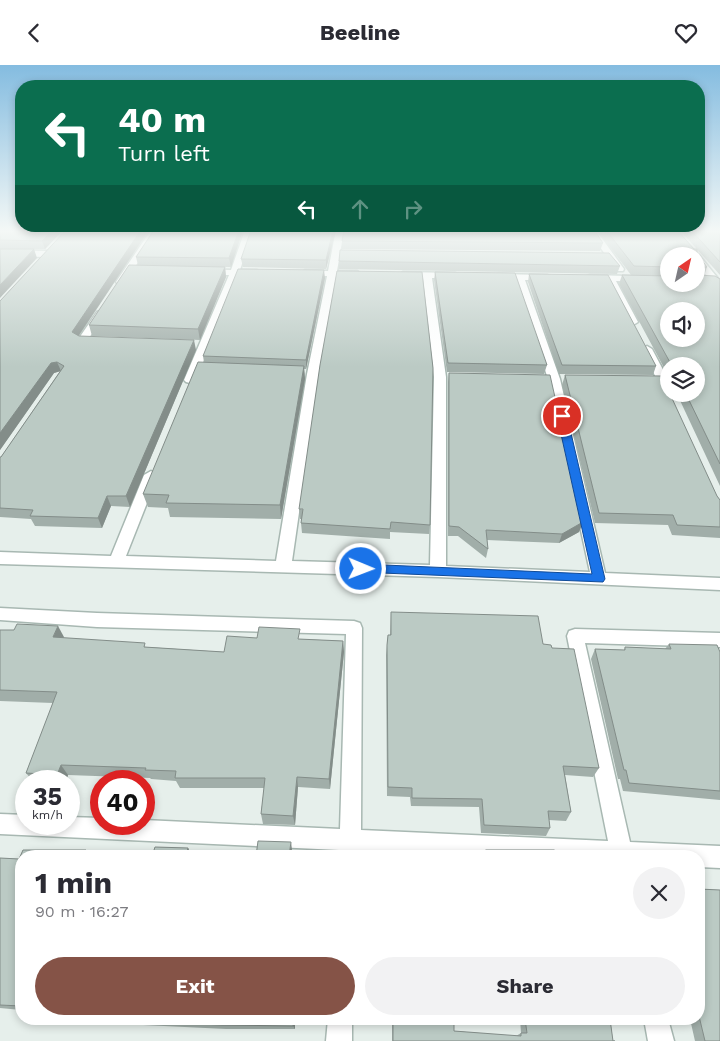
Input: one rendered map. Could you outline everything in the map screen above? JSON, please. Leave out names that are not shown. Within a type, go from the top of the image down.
[{"type":"street","points":[[110,342],[82,341],[111,298],[130,276]]},
{"type":"street","points":[[187,389],[199,371],[200,345],[233,276]]},
{"type":"street","points":[[283,567],[308,374],[332,276]]},
{"type":"street","points":[[427,276],[445,377],[438,571]]},
{"type":"street","points":[[447,276],[464,276]]},
{"type":"street","points":[[625,276],[627,279]]},
{"type":"street","points":[[491,277],[555,278]]},
{"type":"street","points":[[519,277],[554,379],[599,579]]},
{"type":"street","points":[[583,278],[660,280]]},
{"type":"street","points":[[610,279],[639,334],[660,384]]},
{"type":"street","points":[[116,562],[157,461]]},
{"type":"street","points":[[0,558],[438,571],[720,584]]},
{"type":"street","points":[[0,614],[97,620],[354,628],[350,848]]},
{"type":"street","points":[[621,850],[576,635],[720,640]]},
{"type":"street","points":[[0,824],[350,848],[428,850]]},
{"type":"street","points":[[705,856],[720,857]]},
{"type":"street","points":[[339,1041],[340,1025]]},
{"type":"street","points":[[657,1025],[661,1041]]},
{"type":"building","points":[[0,276],[9,276],[0,285]]},
{"type":"building","points":[[24,276],[110,276],[72,332],[79,336],[194,340],[126,496],[107,496],[98,518],[30,516],[33,510],[0,508],[0,457],[64,366],[57,362],[51,363],[0,433],[0,301]]},
{"type":"building","points":[[122,276],[221,276],[198,329],[89,325]]},
{"type":"building","points":[[235,276],[323,276],[306,360],[203,356]]},
{"type":"building","points":[[336,276],[422,276],[433,368],[430,525],[391,522],[390,529],[301,523],[303,509],[299,509],[320,365]]},
{"type":"building","points":[[436,276],[516,276],[547,365],[448,363]]},
{"type":"building","points":[[530,276],[608,276],[656,366],[562,365]]},
{"type":"building","points":[[622,276],[660,276],[660,293],[705,293],[705,276],[715,276],[720,279],[720,464],[690,402],[705,402],[705,357],[667,357],[662,347],[705,347],[705,302],[660,302],[660,344]]},
{"type":"building","points":[[198,362],[304,366],[280,505],[166,503],[169,495],[143,494]]},
{"type":"building","points":[[449,373],[550,375],[583,522],[562,534],[486,530],[488,549],[459,527],[449,526]]},
{"type":"building","points":[[565,375],[660,376],[660,402],[674,402],[720,500],[720,527],[677,525],[673,515],[599,513]]},
{"type":"building","points":[[391,612],[538,616],[543,644],[551,645],[552,648],[574,649],[599,768],[563,766],[571,812],[548,811],[550,828],[484,825],[482,799],[412,798],[412,788],[388,787],[387,645],[388,635],[391,635]]},
{"type":"building","points":[[17,624],[58,626],[53,637],[145,643],[144,647],[224,652],[227,636],[257,638],[259,627],[300,629],[298,639],[343,641],[329,779],[297,777],[293,816],[261,814],[265,778],[175,778],[176,771],[61,765],[59,770],[27,770],[57,692],[0,690],[0,630],[14,630]]},
{"type":"building","points":[[669,644],[717,645],[720,652],[720,791],[629,783],[626,770],[624,770],[595,649],[625,650],[625,647],[671,649]]},
{"type":"building","points":[[258,841],[291,842],[290,850],[257,850]]},
{"type":"building","points":[[155,847],[188,848],[187,850],[154,850]]},
{"type":"building","points":[[0,858],[15,859],[15,1006],[0,1005]]},
{"type":"building","points":[[705,889],[720,890],[720,1041],[705,1041],[701,1025],[705,1025]]},
{"type":"building","points":[[222,1025],[293,1025],[293,1026]]},
{"type":"building","points":[[393,1025],[454,1025],[454,1031],[521,1036],[521,1033],[527,1033],[526,1025],[611,1025],[613,1041],[393,1041]]},
{"type":"route","points":[[361,569],[599,579],[562,416]]}]
